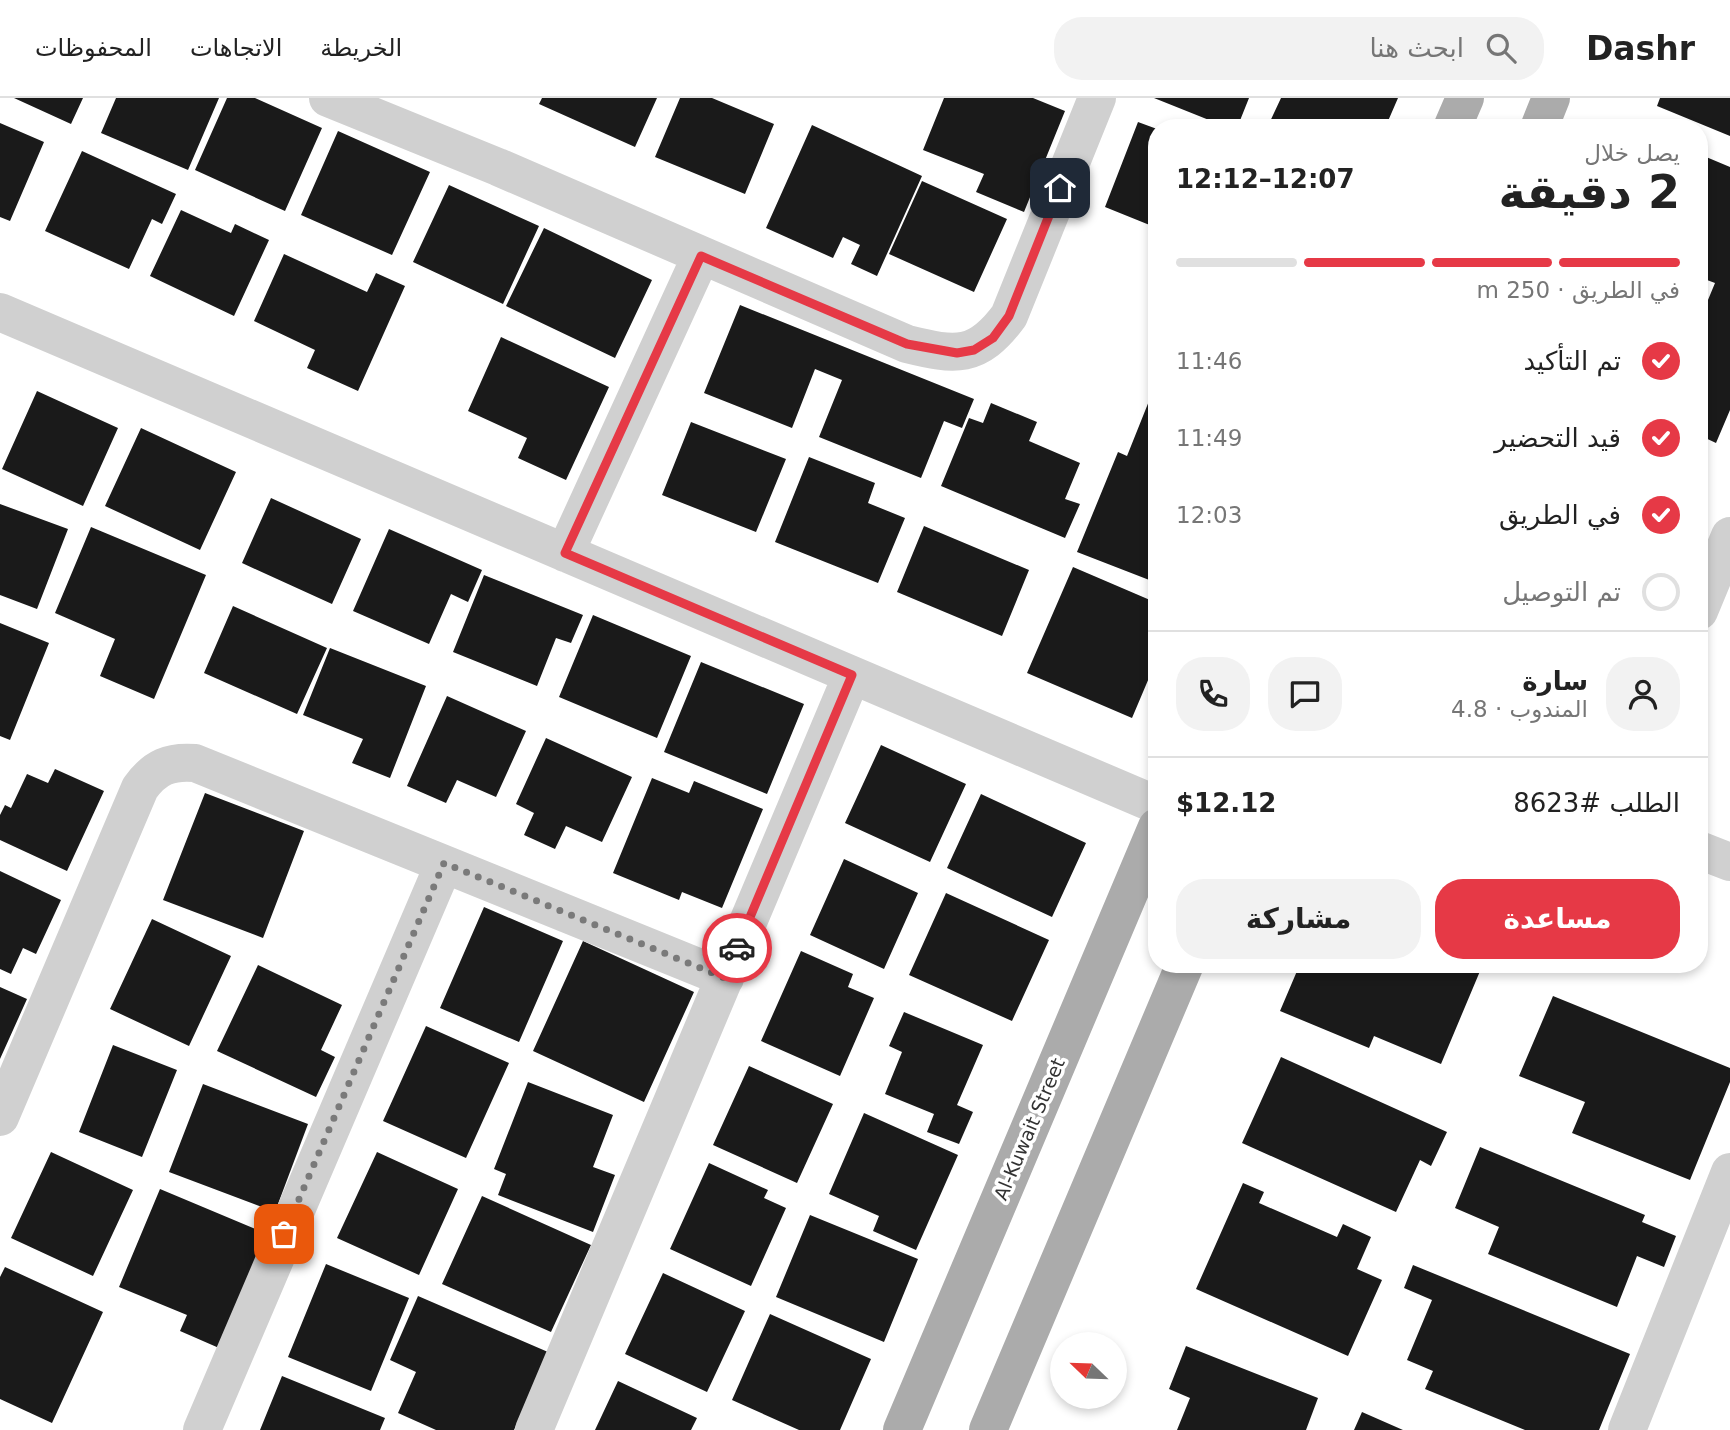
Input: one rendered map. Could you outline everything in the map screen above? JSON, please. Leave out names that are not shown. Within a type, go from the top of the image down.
[{"type":"main road","points":[[1456,119],[1465,98]]},
{"type":"main road","points":[[1543,119],[1551,98]]},
{"type":"main road","name":"Al-Kuwait Street","points":[[902,1430],[1148,848]]},
{"type":"main road","points":[[988,1430],[1181,973]]},
{"type":"street","points":[[328,98],[498,167],[907,344],[957,353],[974,350],[993,338],[1009,316],[1097,98]]},
{"type":"street","points":[[565,553],[701,256]]},
{"type":"street","points":[[0,312],[1148,801]]},
{"type":"street","points":[[1708,589],[1730,536]]},
{"type":"street","points":[[534,1430],[852,675]]},
{"type":"street","points":[[0,1117],[140,788],[159,768],[177,762],[195,763],[725,978]]},
{"type":"street","points":[[1708,853],[1730,862]]},
{"type":"street","points":[[202,1430],[444,863]]},
{"type":"street","points":[[1627,1430],[1730,1172]]},
{"type":"building","points":[[14,98],[83,98],[71,124]]},
{"type":"building","points":[[116,98],[219,98],[188,170],[101,133]]},
{"type":"building","points":[[227,98],[255,98],[322,128],[285,211],[195,170]]},
{"type":"building","points":[[542,98],[657,98],[635,147],[539,104]]},
{"type":"building","points":[[680,98],[712,98],[774,124],[745,194],[655,157]]},
{"type":"building","points":[[944,98],[1033,98],[1065,111],[1024,212],[976,192],[984,174],[923,150]]},
{"type":"building","points":[[1154,98],[1249,98],[1241,119],[1206,119]]},
{"type":"building","points":[[1281,98],[1398,98],[1389,119],[1271,119]]},
{"type":"building","points":[[1660,98],[1730,98],[1730,136],[1708,127],[1708,119],[1689,119],[1657,106]]},
{"type":"building","points":[[1138,122],[1148,126],[1148,224],[1105,207]]},
{"type":"building","points":[[0,123],[44,142],[10,221],[0,217]]},
{"type":"building","points":[[812,125],[922,176],[877,276],[851,264],[860,245],[843,237],[833,258],[766,228]]},
{"type":"building","points":[[338,131],[430,172],[392,255],[301,215]]},
{"type":"building","points":[[82,151],[176,194],[162,224],[152,219],[129,269],[45,231]]},
{"type":"building","points":[[1708,158],[1730,167],[1730,410],[1716,443],[1708,439],[1708,300],[1715,283],[1708,280]]},
{"type":"building","points":[[922,181],[1007,219],[974,292],[889,254]]},
{"type":"building","points":[[449,185],[539,226],[503,304],[413,262]]},
{"type":"building","points":[[181,210],[231,233],[235,224],[269,240],[234,316],[150,276]]},
{"type":"building","points":[[544,228],[652,280],[615,358],[506,306]]},
{"type":"building","points":[[284,254],[367,292],[376,273],[405,286],[358,391],[307,368],[315,350],[254,321]]},
{"type":"building","points":[[740,305],[974,399],[962,428],[944,421],[921,478],[819,437],[842,380],[815,369],[792,428],[704,393]]},
{"type":"building","points":[[501,337],[609,387],[566,480],[518,458],[527,438],[468,411]]},
{"type":"building","points":[[37,391],[118,428],[83,506],[2,469]]},
{"type":"building","points":[[991,403],[1037,422],[1029,441],[1080,463],[1065,499],[1080,504],[1065,538],[941,486],[969,418],[983,423]]},
{"type":"building","points":[[1148,404],[1148,580],[1077,552],[1118,452],[1127,456]]},
{"type":"building","points":[[691,422],[786,459],[756,532],[662,495]]},
{"type":"building","points":[[141,428],[236,472],[200,550],[105,506]]},
{"type":"building","points":[[809,457],[875,483],[868,503],[905,518],[878,583],[775,542]]},
{"type":"building","points":[[271,498],[361,539],[332,604],[242,563]]},
{"type":"building","points":[[0,504],[68,529],[37,609],[0,595]]},
{"type":"building","points":[[924,526],[1029,570],[1002,636],[897,592]]},
{"type":"building","points":[[91,527],[206,575],[154,699],[100,676],[115,639],[55,613]]},
{"type":"building","points":[[389,529],[482,570],[468,602],[451,594],[429,644],[353,611]]},
{"type":"building","points":[[1073,567],[1148,599],[1148,680],[1132,718],[1027,673]]},
{"type":"building","points":[[484,575],[583,615],[571,643],[556,638],[537,686],[453,652]]},
{"type":"building","points":[[233,606],[327,648],[297,714],[204,673]]},
{"type":"building","points":[[593,615],[691,656],[657,738],[559,697]]},
{"type":"building","points":[[0,623],[49,643],[10,740],[0,736]]},
{"type":"building","points":[[330,648],[426,686],[390,778],[352,763],[363,739],[303,715]]},
{"type":"building","points":[[701,662],[804,704],[767,794],[664,752]]},
{"type":"building","points":[[447,696],[526,731],[496,797],[457,780],[446,803],[407,786]]},
{"type":"building","points":[[546,738],[632,777],[602,842],[566,826],[555,849],[524,835],[534,813],[516,804]]},
{"type":"building","points":[[881,745],[966,784],[930,862],[845,823]]},
{"type":"building","points":[[55,769],[104,791],[67,871],[0,840],[0,815],[5,805],[11,808],[27,774],[48,783]]},
{"type":"building","points":[[652,778],[689,793],[694,781],[763,809],[722,908],[682,892],[679,900],[613,873]]},
{"type":"building","points":[[205,793],[304,831],[263,938],[163,900]]},
{"type":"building","points":[[981,794],[1086,843],[1052,917],[947,868]]},
{"type":"building","points":[[844,859],[918,893],[884,969],[810,935]]},
{"type":"building","points":[[0,871],[61,900],[36,954],[23,948],[11,974],[0,969]]},
{"type":"building","points":[[946,893],[1049,940],[1012,1021],[909,975]]},
{"type":"building","points":[[484,907],[563,941],[519,1042],[440,1008]]},
{"type":"building","points":[[152,919],[231,956],[189,1046],[110,1009]]},
{"type":"building","points":[[583,941],[694,992],[644,1102],[533,1051]]},
{"type":"building","points":[[801,951],[853,974],[848,987],[874,998],[840,1076],[761,1041]]},
{"type":"building","points":[[258,965],[342,1005],[321,1050],[335,1057],[316,1097],[217,1051]]},
{"type":"building","points":[[1296,973],[1479,973],[1441,1064],[1374,1036],[1369,1048],[1280,1011]]},
{"type":"building","points":[[0,987],[27,999],[0,1059]]},
{"type":"building","points":[[1553,996],[1730,1068],[1730,1082],[1690,1180],[1572,1133],[1585,1102],[1519,1076]]},
{"type":"building","points":[[904,1012],[983,1045],[957,1105],[973,1112],[959,1144],[927,1132],[934,1114],[885,1094],[902,1052],[889,1046]]},
{"type":"building","points":[[426,1026],[509,1063],[466,1158],[383,1121]]},
{"type":"building","points":[[113,1045],[177,1070],[142,1157],[79,1132]]},
{"type":"building","points":[[1281,1057],[1447,1132],[1431,1166],[1420,1160],[1396,1212],[1242,1143]]},
{"type":"building","points":[[749,1066],[833,1104],[797,1183],[713,1145]]},
{"type":"building","points":[[528,1082],[613,1115],[593,1167],[615,1175],[593,1232],[498,1195],[506,1174],[494,1169]]},
{"type":"building","points":[[203,1084],[308,1124],[275,1212],[169,1172]]},
{"type":"building","points":[[864,1113],[958,1155],[916,1250],[873,1231],[879,1216],[829,1194]]},
{"type":"building","points":[[1480,1147],[1645,1215],[1642,1222],[1676,1236],[1664,1267],[1637,1256],[1617,1307],[1488,1254],[1499,1227],[1455,1208]]},
{"type":"building","points":[[51,1152],[133,1190],[93,1276],[11,1238]]},
{"type":"building","points":[[377,1152],[458,1189],[419,1275],[337,1238]]},
{"type":"building","points":[[709,1163],[768,1190],[764,1198],[786,1208],[751,1286],[670,1249]]},
{"type":"building","points":[[1243,1183],[1264,1192],[1259,1203],[1337,1237],[1343,1224],[1371,1237],[1357,1269],[1382,1280],[1348,1356],[1196,1289]]},
{"type":"building","points":[[160,1189],[267,1234],[219,1348],[180,1331],[187,1315],[119,1287]]},
{"type":"building","points":[[482,1196],[591,1245],[551,1332],[442,1284]]},
{"type":"building","points":[[810,1215],[918,1259],[884,1342],[776,1297]]},
{"type":"building","points":[[326,1264],[409,1298],[371,1391],[288,1357]]},
{"type":"building","points":[[1413,1265],[1630,1354],[1599,1430],[1525,1430],[1425,1389],[1433,1371],[1407,1360],[1432,1300],[1404,1288]]},
{"type":"building","points":[[5,1267],[103,1312],[52,1423],[0,1399],[0,1277]]},
{"type":"building","points":[[663,1273],[745,1311],[707,1392],[625,1354]]},
{"type":"building","points":[[418,1296],[548,1352],[514,1430],[436,1430],[398,1413],[416,1372],[390,1360]]},
{"type":"building","points":[[770,1314],[871,1359],[840,1430],[799,1430],[732,1400]]},
{"type":"building","points":[[1186,1346],[1318,1398],[1306,1430],[1177,1430],[1190,1398],[1169,1389]]},
{"type":"building","points":[[282,1376],[385,1418],[380,1430],[260,1430]]},
{"type":"building","points":[[618,1381],[697,1418],[691,1430],[595,1430]]},
{"type":"building","points":[[1362,1412],[1403,1430],[1354,1430]]},
{"type":"way so far","points":[[284,1234],[444,863],[725,978],[737,948]]},
{"type":"route","points":[[737,948],[852,675],[565,553],[701,256],[907,344],[957,353],[974,350],[993,338],[1009,316],[1060,188]]}]
